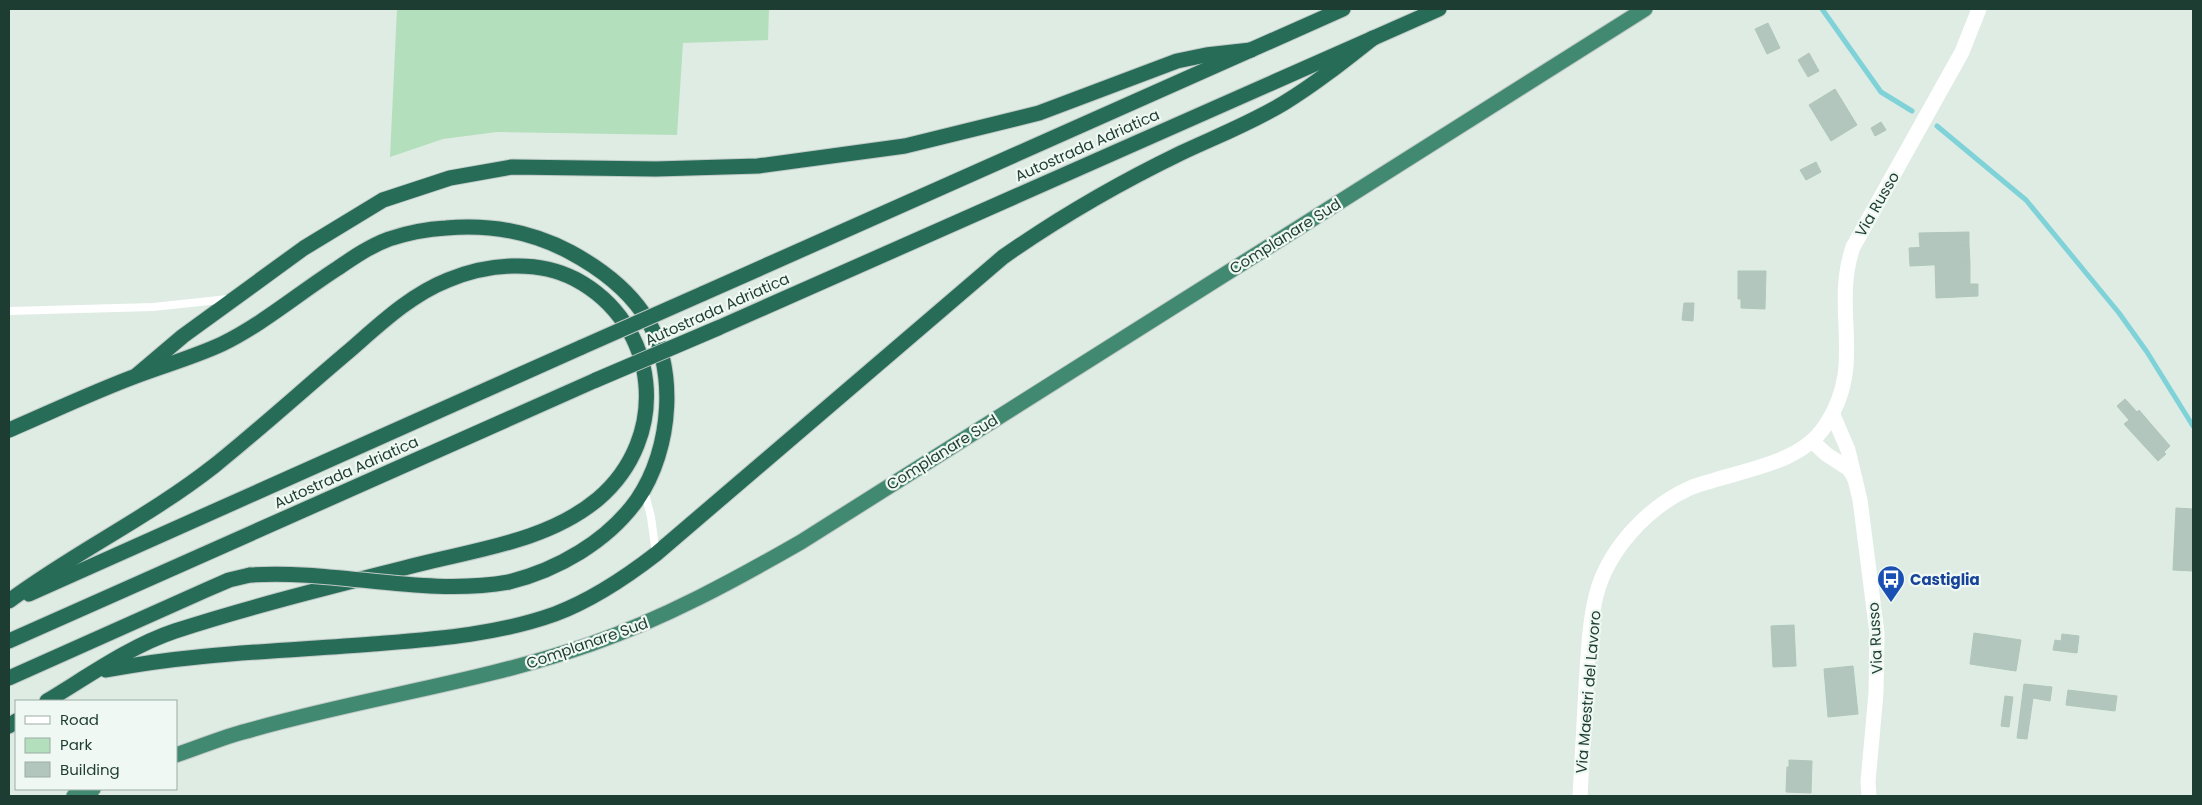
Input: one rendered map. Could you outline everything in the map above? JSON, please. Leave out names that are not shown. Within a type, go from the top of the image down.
[{"type":"highway","name":"Autostrada Adriatica","points":[[9,602],[1343,9]]},
{"type":"highway","name":"Autostrada Adriatica","points":[[9,641],[1439,9]]},
{"type":"highway","name":"Complanare Sud","points":[[178,755],[246,731],[330,709],[446,684],[529,663],[591,644],[660,618],[737,579],[809,536],[1645,9]]},
{"type":"highway","points":[[97,672],[178,659],[482,634],[532,621],[577,604],[616,583],[656,554],[1003,256],[1062,217],[1100,196],[1180,154],[1283,104],[1330,72],[1373,38]]},
{"type":"highway","points":[[137,375],[183,336],[304,248],[384,200],[450,178],[512,167],[656,169],[758,166],[905,146],[1039,113],[1176,61],[1206,55],[1250,50]]},
{"type":"highway","points":[[9,430],[137,375],[221,344],[256,325],[366,249],[416,232],[446,228],[475,226],[519,232],[559,246],[584,259],[604,273],[633,300],[652,328],[666,376],[666,416],[658,456],[636,501],[620,520],[577,554],[531,577],[484,586],[435,587],[283,574],[250,575],[229,580],[9,678]]},
{"type":"highway","points":[[9,602],[45,574],[130,525],[191,484],[385,320],[430,287],[453,278],[500,266],[549,269],[574,278],[594,291],[622,320],[634,339],[642,357],[647,400],[645,422],[638,445],[613,485],[578,514],[559,525],[514,541],[289,598],[170,633],[135,648],[49,700]]},
{"type":"highway","points":[[74,796],[90,790]]},
{"type":"street","name":"Via Russo","points":[[1812,441],[1824,429],[1832,415],[1845,383],[1847,367],[1844,286],[1847,265],[1853,247],[1962,52],[1979,9]]},
{"type":"street","name":"Via Russo","points":[[1832,415],[1848,450],[1856,480],[1864,523],[1877,633],[1876,693],[1868,782],[1869,796]]},
{"type":"street","points":[[1812,441],[1826,454],[1849,469],[1856,480]]},
{"type":"street","name":"Via Maestri del Lavoro","points":[[1580,796],[1588,655],[1596,596],[1608,566],[1642,520],[1667,500],[1690,488],[1763,466],[1799,450],[1812,441]]},
{"type":"lane","points":[[9,311],[153,307],[235,298]]},
{"type":"lane","points":[[644,488],[651,517],[656,554]]},
{"type":"green space","points":[[397,9],[769,9],[768,40],[683,43],[677,135],[497,132],[443,139],[390,157]]},
{"type":"building","points":[[1768,23],[1780,48],[1767,54],[1755,29]]},
{"type":"building","points":[[1809,53],[1819,71],[1808,77],[1798,60]]},
{"type":"building","points":[[1835,89],[1857,125],[1831,141],[1809,105]]},
{"type":"building","points":[[1881,122],[1886,130],[1875,136],[1871,128]]},
{"type":"building","points":[[1816,162],[1821,172],[1806,180],[1800,170]]},
{"type":"building","points":[[1969,232],[1969,245],[1920,247],[1919,233]]},
{"type":"building","points":[[1969,245],[1970,263],[1910,266],[1909,248]]},
{"type":"building","points":[[1970,263],[1970,284],[1978,284],[1978,296],[1936,298],[1935,265]]},
{"type":"building","points":[[1738,271],[1766,271],[1765,309],[1741,308],[1741,299],[1738,299]]},
{"type":"building","points":[[1684,303],[1694,303],[1693,321],[1682,320]]},
{"type":"building","points":[[2125,399],[2137,412],[2139,410],[2170,446],[2164,452],[2166,454],[2158,461],[2124,424],[2129,420],[2117,406]]},
{"type":"building","points":[[2176,508],[2193,509],[2193,571],[2173,570]]},
{"type":"building","points":[[1794,625],[1796,666],[1773,667],[1771,626]]},
{"type":"building","points":[[1974,633],[2021,640],[2016,671],[1970,664]]},
{"type":"building","points":[[2062,634],[2079,636],[2077,653],[2053,650],[2055,640],[2061,641]]},
{"type":"building","points":[[1853,666],[1858,714],[1828,717],[1824,669]]},
{"type":"building","points":[[2024,684],[2052,687],[2050,701],[2033,698],[2027,739],[2017,738]]},
{"type":"building","points":[[2068,690],[2117,696],[2115,711],[2066,705]]},
{"type":"building","points":[[2005,696],[2013,697],[2009,727],[2001,726]]},
{"type":"building","points":[[1789,760],[1812,761],[1811,793],[1786,792]]},
{"type":"waterway","points":[[1822,9],[1881,92],[1912,111]]},
{"type":"waterway","points":[[1937,126],[2026,200],[2119,313],[2147,352],[2193,426]]},
{"type":"place","name":"Castiglia","points":[[1891,603]]}]
